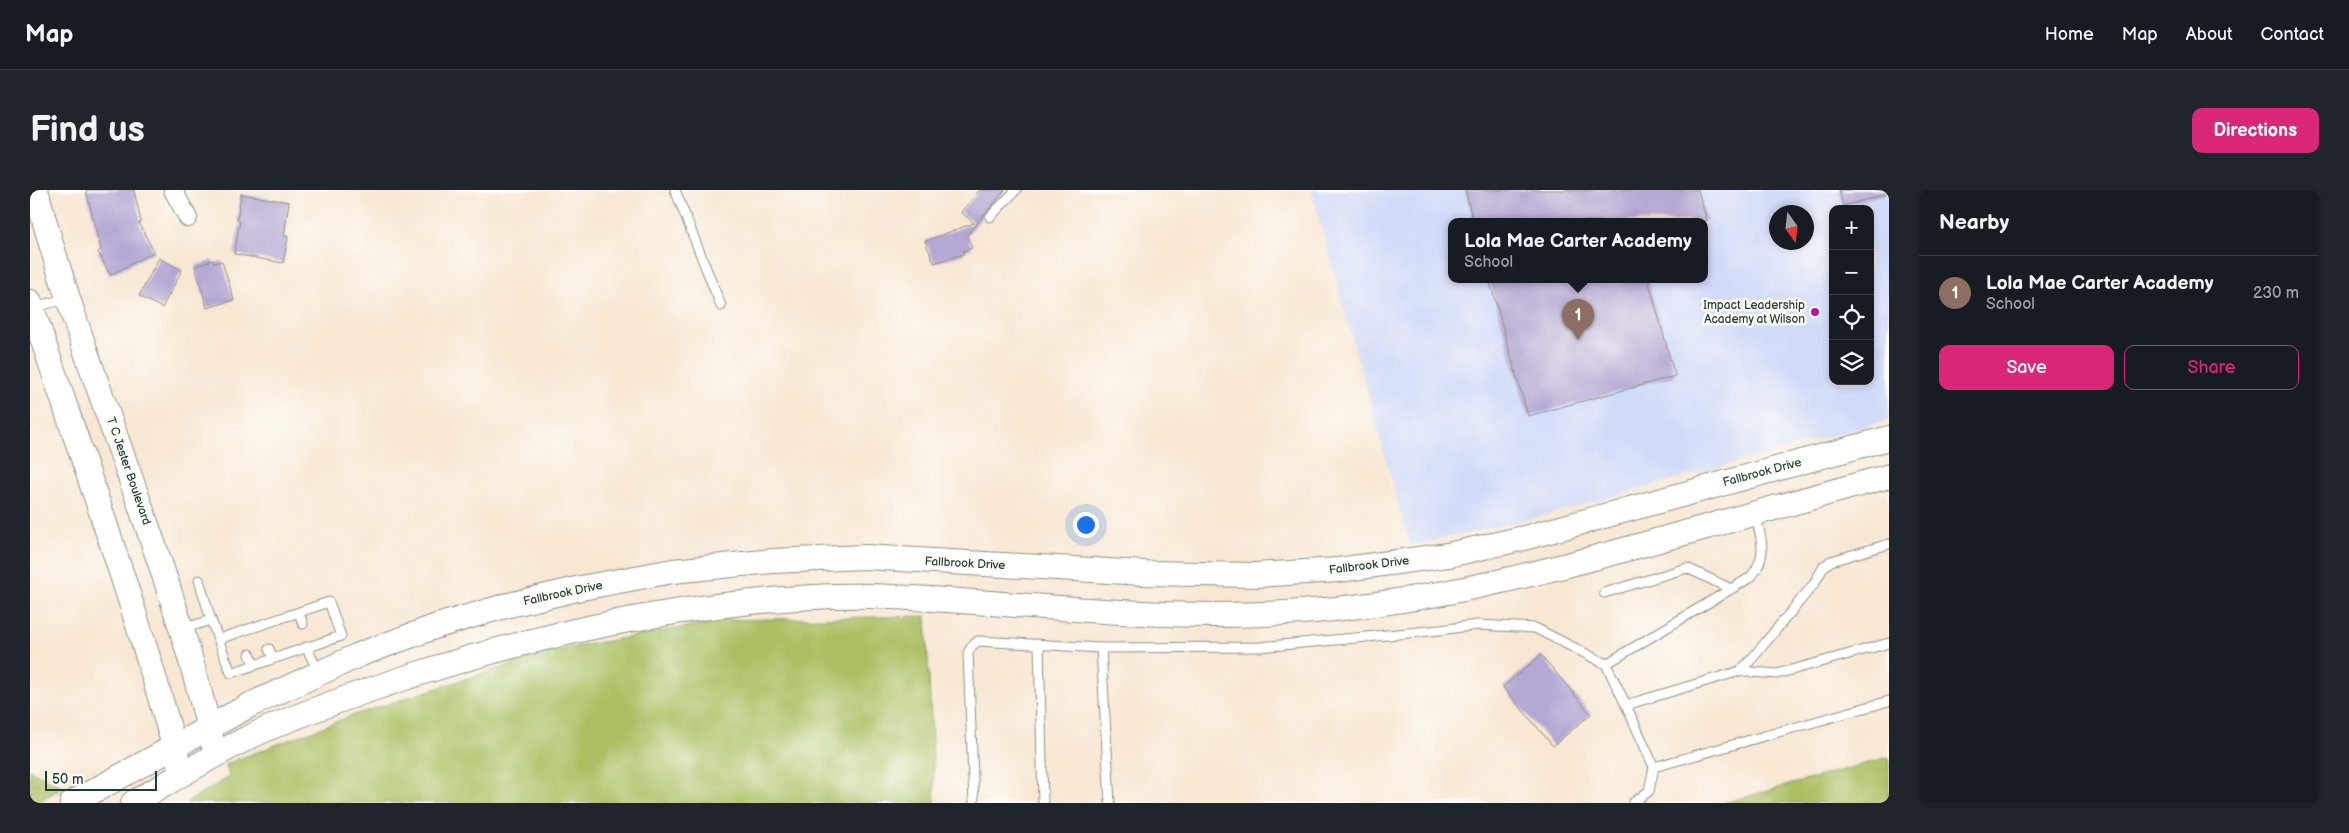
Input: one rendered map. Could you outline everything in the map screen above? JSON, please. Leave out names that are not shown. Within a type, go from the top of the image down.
[{"type":"main road","name":"T C Jester Boulevard","points":[[36,190],[69,298],[148,524],[182,630],[216,755]]},
{"type":"main road","points":[[31,305],[111,535],[150,658],[182,775]]},
{"type":"main road","name":"Fallbrook Drive","points":[[72,803],[209,727],[319,672],[361,654],[429,629],[505,606],[581,588],[674,571],[762,562],[865,557],[1143,573],[1255,575],[1338,570],[1448,555],[1524,538],[1889,438]]},
{"type":"main road","points":[[1746,476],[1755,513]]},
{"type":"main road","points":[[133,803],[216,755],[265,730],[316,709],[515,644],[588,627],[679,610],[775,600],[865,596],[1140,612],[1254,615],[1362,606],[1453,593],[1542,573],[1889,476]]},
{"type":"main road","points":[[1448,555],[1453,593]]},
{"type":"street","points":[[173,190],[188,218]]},
{"type":"lane","points":[[675,190],[721,306]]},
{"type":"lane","points":[[990,218],[1016,190]]},
{"type":"lane","points":[[31,305],[69,298]]},
{"type":"lane","points":[[1606,664],[1751,577],[1760,564],[1763,554],[1755,513]]},
{"type":"lane","points":[[1740,671],[1814,584],[1824,566],[1831,561],[1889,544]]},
{"type":"lane","points":[[1604,593],[1687,568],[1731,589]]},
{"type":"lane","points":[[199,580],[211,620],[218,639],[231,673],[273,658],[290,648],[341,636],[329,602],[281,618],[262,629],[218,639]]},
{"type":"lane","points":[[299,613],[303,624]]},
{"type":"lane","points":[[281,618],[284,628]]},
{"type":"lane","points":[[182,630],[211,620]]},
{"type":"lane","points":[[974,803],[968,653],[978,641],[1101,648],[1260,647],[1477,625],[1535,628],[1606,664],[1654,767],[1649,791],[1633,803]]},
{"type":"lane","points":[[1626,705],[1740,671],[1777,674],[1889,642]]},
{"type":"lane","points":[[309,644],[319,672]]},
{"type":"lane","points":[[1038,644],[1044,803]]},
{"type":"lane","points":[[1101,648],[1110,803]]},
{"type":"lane","points":[[270,649],[273,658]]},
{"type":"lane","points":[[250,654],[254,665]]},
{"type":"lane","points":[[1654,767],[1889,701]]},
{"type":"shaded area","points":[[1311,190],[1889,190],[1889,420],[1542,516],[1410,546]]},
{"type":"green space","points":[[926,616],[935,803],[186,803],[229,777],[226,764],[351,716],[552,651],[725,620]]},
{"type":"green space","points":[[1889,757],[1889,803],[1724,803]]},
{"type":"green space","points":[[30,770],[63,787],[36,803],[30,803]]},
{"type":"building","points":[[86,190],[134,190],[141,222],[139,223],[154,252],[110,275],[98,252],[101,250]]},
{"type":"building","points":[[980,190],[1005,190],[967,235],[972,248],[963,251],[964,254],[934,263],[925,241],[974,223],[961,212]]},
{"type":"building","points":[[1465,190],[1698,190],[1706,218],[1472,218]]},
{"type":"building","points":[[1839,190],[1885,190],[1886,194],[1843,205]]},
{"type":"building","points":[[241,194],[289,202],[284,236],[288,237],[283,263],[234,254],[240,221],[237,220]]},
{"type":"building","points":[[159,258],[182,270],[162,308],[139,296]]},
{"type":"building","points":[[213,260],[214,263],[222,261],[234,300],[207,308],[195,266]]},
{"type":"building","points":[[1490,283],[1649,283],[1675,376],[1528,416]]},
{"type":"building","points":[[1541,655],[1591,714],[1553,746],[1503,687]]},
{"type":"place","name":"Impact Leadership Academy at Wilson","points":[[1815,312]]},
{"type":"place","name":"Lola Mae Carter Academy","points":[[1578,340]]}]
